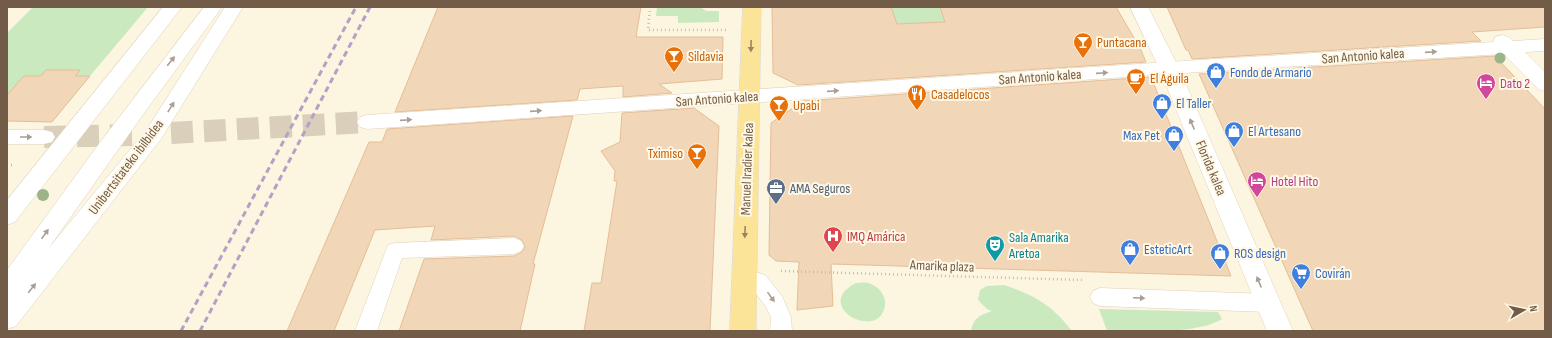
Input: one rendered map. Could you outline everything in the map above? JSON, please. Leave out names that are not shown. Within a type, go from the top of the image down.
[{"type":"main road","name":"Manuel Iradier kalea","points":[[743,331],[752,7]]},
{"type":"street","points":[[7,216],[173,7]]},
{"type":"street","name":"Unibertsitateko ibilbidea","points":[[7,289],[144,96],[213,7]]},
{"type":"street","name":"Unibertsitateko ibilbidea","points":[[7,318],[163,133],[234,7]]},
{"type":"street","name":"Florida kalea","points":[[1139,7],[1169,68],[1280,331]]},
{"type":"street","points":[[1503,42],[1545,84]]},
{"type":"street","name":"San Antonio kalea","points":[[367,122],[1169,68],[1503,42],[1545,45]]},
{"type":"street","points":[[132,135],[163,133]]},
{"type":"street","points":[[7,137],[44,137]]},
{"type":"lane","points":[[366,331],[395,251],[514,246]]},
{"type":"lane","points":[[744,276],[758,281],[775,302],[781,317],[781,331]]},
{"type":"lane","points":[[1095,289],[1268,303]]},
{"type":"path","points":[[650,7],[648,30],[730,30]]},
{"type":"path","name":"Amarika plaza","points":[[779,271],[1095,289]]},
{"type":"green space","points":[[33,7],[148,7],[90,76],[75,76],[79,70],[41,76],[24,76],[7,95],[7,33]]},
{"type":"green space","points":[[657,7],[700,7],[706,11],[719,11],[719,22],[678,23],[678,16],[656,16]]},
{"type":"green space","points":[[891,7],[940,7],[945,22],[897,24]]},
{"type":"green space","points":[[856,283],[873,285],[881,291],[885,300],[884,309],[882,314],[875,320],[866,321],[857,319],[848,315],[843,308],[841,300],[845,291]]},
{"type":"green space","points":[[1004,285],[1042,302],[1057,314],[1072,331],[971,331],[975,320],[992,311],[987,309],[978,300],[980,290],[987,286]]},
{"type":"green space","points":[[1099,309],[1218,312],[1222,319],[1197,328],[1182,330],[1107,331]]},
{"type":"building","points":[[438,7],[641,7],[636,37],[723,37],[722,79],[659,84],[672,93],[623,97],[623,86],[580,89],[577,100],[395,112]]},
{"type":"building","points":[[772,7],[891,7],[897,24],[945,22],[940,7],[1116,7],[1141,50],[1146,62],[798,85],[773,73]]},
{"type":"building","points":[[1167,7],[1545,7],[1545,27],[1472,32],[1481,41],[1192,59],[1188,50],[1186,50]]},
{"type":"building","points":[[1495,56],[1545,109],[1545,331],[1313,331],[1199,74]]},
{"type":"building","points":[[46,70],[80,70],[75,76],[90,76],[52,122],[7,121],[7,95],[24,76],[41,76]]},
{"type":"building","points":[[1151,77],[1231,276],[831,264],[833,306],[797,310],[799,262],[776,261],[769,255],[771,123],[803,101]]},
{"type":"building","points":[[694,108],[719,126],[710,331],[584,331],[592,283],[601,283],[617,181],[614,181],[615,171],[601,151],[620,142],[622,113]]},
{"type":"building","points":[[573,116],[533,264],[535,264],[520,331],[399,331],[424,259],[514,256],[522,252],[525,247],[522,240],[514,236],[431,240],[435,226],[375,230],[334,331],[287,331],[369,142],[382,142],[387,129]]},
{"type":"tunnel","points":[[171,133],[367,122]]},
{"type":"tunnel","points":[[44,137],[132,135]]},
{"type":"railway","points":[[181,331],[356,7]]},
{"type":"railway","points":[[200,331],[370,7]]},
{"type":"place","name":"Puntacana","points":[[1083,59]]},
{"type":"place","name":"Sildavia","points":[[674,73]]},
{"type":"place","name":"Fondo de Armario","points":[[1216,89]]},
{"type":"place","name":"El Águila","points":[[1136,95]]},
{"type":"place","name":"Dato 2","points":[[1486,100]]},
{"type":"place","name":"Casadelocos","points":[[917,111]]},
{"type":"place","name":"El Taller","points":[[1162,120]]},
{"type":"place","name":"Upabi","points":[[779,122]]},
{"type":"place","name":"El Artesano","points":[[1234,148]]},
{"type":"place","name":"Max Pet","points":[[1174,152]]},
{"type":"place","name":"Tximiso","points":[[697,170]]},
{"type":"place","name":"Hotel Hito","points":[[1257,198]]},
{"type":"place","name":"AMA Seguros","points":[[776,205]]},
{"type":"place","name":"IMQ Amárica","points":[[833,253]]},
{"type":"place","name":"Sala Amarika Aretoa","points":[[995,262]]},
{"type":"place","name":"EsteticArt","points":[[1130,266]]},
{"type":"place","name":"ROS design","points":[[1220,270]]},
{"type":"place","name":"Covirán","points":[[1301,290]]}]
